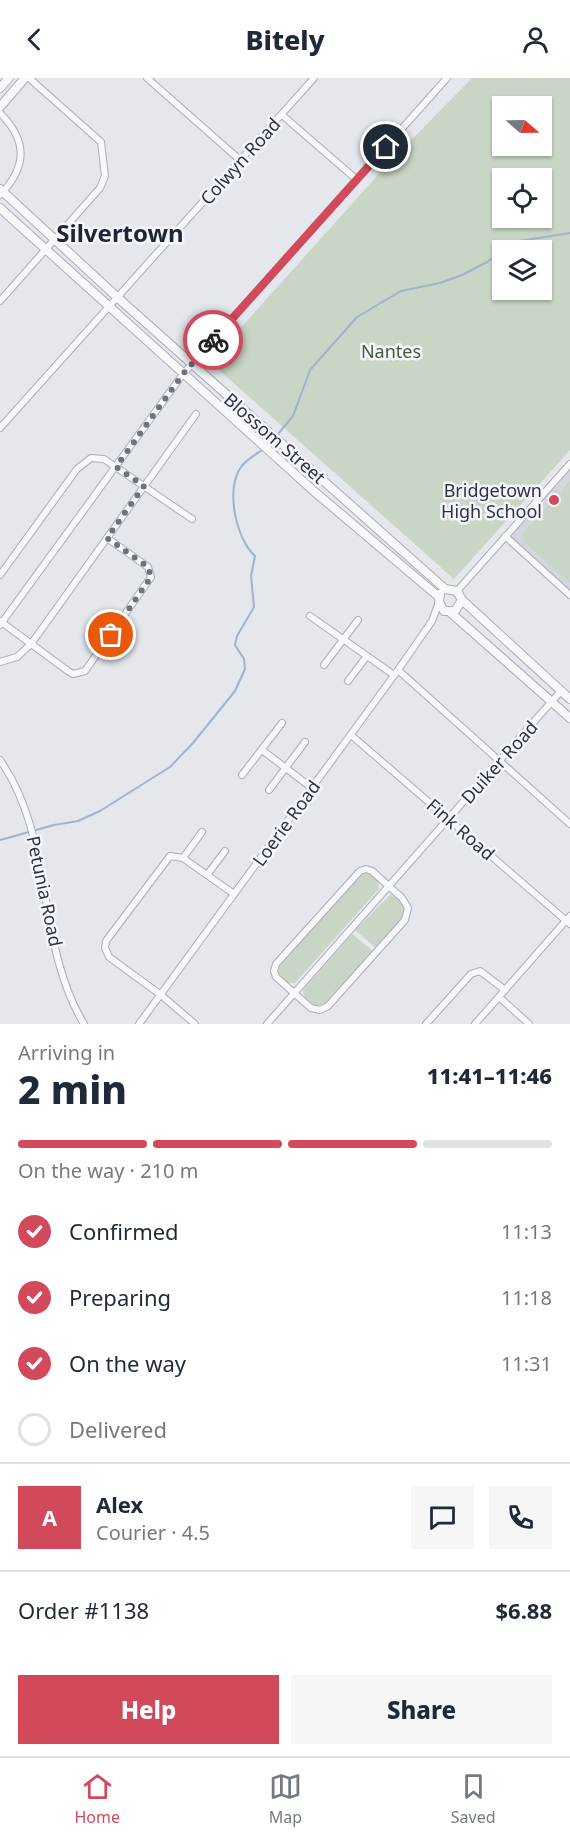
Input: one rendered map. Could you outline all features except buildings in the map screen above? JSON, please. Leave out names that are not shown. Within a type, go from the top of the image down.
[{"type":"street","points":[[0,88],[9,78]]},
{"type":"street","points":[[0,107],[27,78],[97,138],[104,148],[104,183],[0,301]]},
{"type":"street","points":[[147,78],[240,160]]},
{"type":"street","name":"Colwyn Road","points":[[0,428],[314,78]]},
{"type":"street","points":[[107,538],[148,567],[151,577],[85,671],[80,673],[68,671],[1,623],[183,374],[447,78]]},
{"type":"street","points":[[0,113],[16,131],[21,155],[15,176],[1,192]]},
{"type":"street","points":[[282,115],[356,179]]},
{"type":"street","name":"Blossom Street","points":[[1,192],[445,589]]},
{"type":"street","name":"Blossom Street","points":[[0,208],[316,493],[439,599]]},
{"type":"street","points":[[0,662],[17,657],[31,644],[196,414]]},
{"type":"street","points":[[0,575],[84,462],[98,457],[192,519]]},
{"type":"street","points":[[457,591],[570,464]]},
{"type":"street","points":[[316,493],[326,482]]},
{"type":"street","points":[[506,536],[570,595]]},
{"type":"street","points":[[457,591],[445,589],[439,599],[448,611],[570,718]]},
{"type":"street","points":[[457,591],[462,600],[570,699]]},
{"type":"street","name":"Loerie Road","points":[[139,1024],[432,621],[439,599]]},
{"type":"street","points":[[448,611],[458,609],[462,600]]},
{"type":"street","name":"Loerie Road","points":[[432,621],[448,611]]},
{"type":"street","points":[[310,616],[367,656],[396,672],[500,760],[570,824]]},
{"type":"street","points":[[324,665],[358,620]]},
{"type":"street","points":[[348,681],[367,656]]},
{"type":"street","name":"Duiker Road","points":[[267,1024],[561,691]]},
{"type":"street","points":[[242,775],[282,723]]},
{"type":"street","name":"Fink Road","points":[[351,735],[569,920]]},
{"type":"street","points":[[269,790],[305,742]]},
{"type":"street","points":[[262,750],[312,788]]},
{"type":"street","name":"Petunia Road","points":[[0,760],[17,788],[31,822],[59,958],[68,990],[84,1024]]},
{"type":"street","points":[[183,858],[202,832]]},
{"type":"street","points":[[207,875],[225,851]]},
{"type":"street","points":[[195,1024],[161,995],[113,961],[105,948],[106,941],[166,859],[176,855],[234,894]]},
{"type":"street","points":[[360,871],[372,871],[389,886],[408,908],[405,920],[335,999],[320,1010],[311,1008],[276,977],[274,971],[360,871]]},
{"type":"street","points":[[475,1024],[569,920]]},
{"type":"street","points":[[426,1024],[471,974],[480,971],[505,990]]},
{"type":"street","points":[[499,997],[529,1024]]},
{"type":"shaded area","name":"Bridgetown High School","points":[[570,464],[570,595],[505,536]]},
{"type":"green space","name":"Nantes","points":[[472,78],[570,78],[570,450],[454,579],[210,362],[385,167]]},
{"type":"green space","name":"Bridgetown High School","points":[[570,481],[570,583],[524,542],[523,533]]},
{"type":"green space","points":[[368,872],[379,881],[378,890],[295,983],[288,983],[279,974],[278,966],[361,874]]},
{"type":"green space","points":[[391,894],[405,906],[404,916],[376,948],[355,930]]},
{"type":"green space","points":[[352,934],[373,951],[325,1004],[315,1006],[304,997],[303,990]]},
{"type":"waterway","points":[[268,446],[293,416],[310,370],[357,317],[401,291],[440,283],[462,275],[487,262],[513,242],[570,233]]},
{"type":"waterway","points":[[0,840],[78,821],[100,811],[170,767],[193,743],[235,691],[245,669],[244,659],[235,645],[237,636],[254,607],[251,576],[255,556],[248,548],[238,526],[233,500],[234,488],[236,476],[241,467],[263,449]]},
{"type":"way so far","points":[[111,635],[151,577],[148,567],[107,538],[144,486],[116,467],[183,374],[213,340]]},
{"type":"place","name":"Bridgetown High School","points":[[554,500]]},
{"type":"district","name":"Silvertown","points":[[120,232]]},
{"type":"route","points":[[213,340],[386,147]]}]
